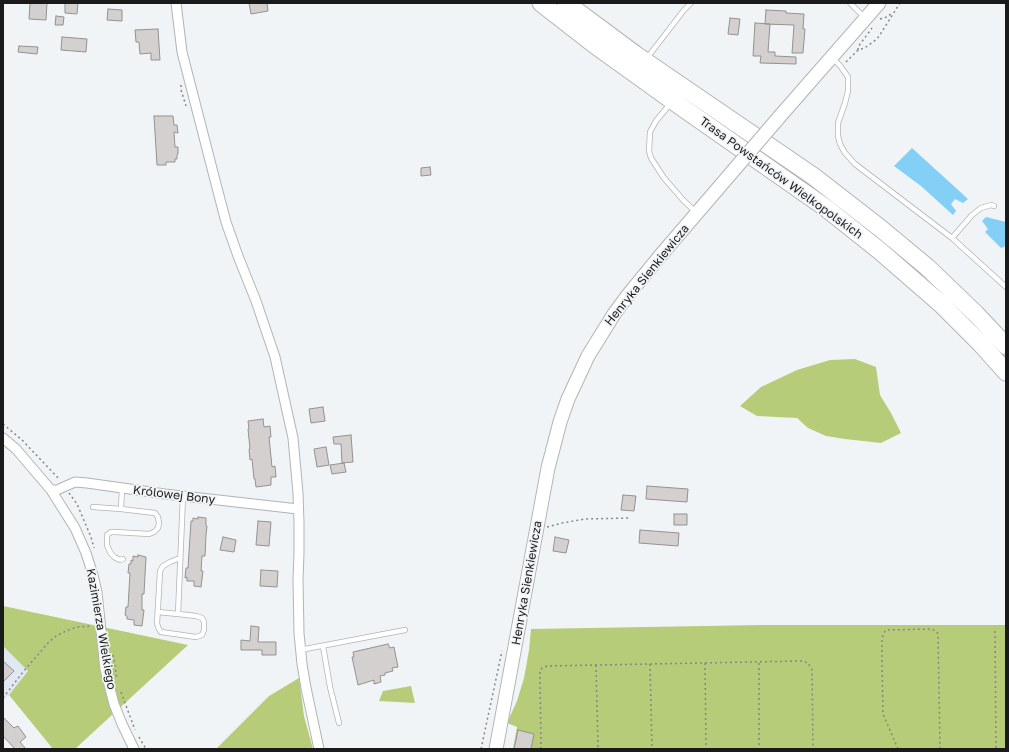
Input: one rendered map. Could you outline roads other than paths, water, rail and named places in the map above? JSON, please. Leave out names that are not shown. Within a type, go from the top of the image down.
[{"type":"highway","name":"Trasa Powstańców Wielkopolskich","points":[[541,3],[595,45],[826,208],[880,251],[941,304],[981,344],[1006,372]]},
{"type":"highway","name":"Trasa Powstańców Wielkopolskich","points":[[566,3],[644,61],[813,176],[880,228],[926,267],[976,314],[1006,346]]},
{"type":"street","points":[[176,3],[182,52],[226,222],[267,331],[275,357],[293,438],[298,508],[298,609],[300,650],[306,688],[319,749]]},
{"type":"street","name":"Henryka Sienkiewicza","points":[[496,749],[548,468],[560,422],[588,356],[614,314],[628,295],[832,57],[870,22],[878,3]]},
{"type":"street","name":"Kazimierza Wielkiego","points":[[3,438],[16,449],[51,490],[75,528],[86,553],[97,592],[105,670],[122,724],[134,749]]},
{"type":"street","name":"Królowej Bony","points":[[51,490],[57,490],[75,482],[87,482],[183,496],[298,508]]},
{"type":"lane","points":[[644,61],[691,3]]},
{"type":"lane","points":[[850,3],[870,22]]},
{"type":"lane","points":[[832,57],[848,77],[848,90],[838,123],[838,136],[845,153],[855,164],[952,238],[1006,287]]},
{"type":"lane","points":[[673,101],[656,121],[650,132],[650,158],[684,201],[697,213]]},
{"type":"lane","points":[[952,238],[972,215],[981,208],[991,205],[994,206]]},
{"type":"lane","points":[[121,509],[122,488]]},
{"type":"lane","points":[[178,614],[183,496]]},
{"type":"lane","points":[[93,507],[155,513],[158,517],[158,528],[150,534],[111,532],[107,536],[106,545],[110,552],[114,557],[120,560],[123,559]]},
{"type":"lane","points":[[158,612],[202,618],[204,622],[204,630],[202,635],[196,637],[161,632],[158,629],[157,624],[160,571],[163,566],[180,558]]},
{"type":"lane","points":[[300,650],[405,630]]},
{"type":"lane","points":[[323,646],[330,687],[339,723]]},
{"type":"water","points":[[912,148],[968,199],[963,203],[955,199],[951,204],[956,211],[953,215],[921,186],[894,166]]},
{"type":"water","points":[[986,217],[1006,222],[1006,246],[1001,248],[985,232],[988,229],[982,221]]}]
